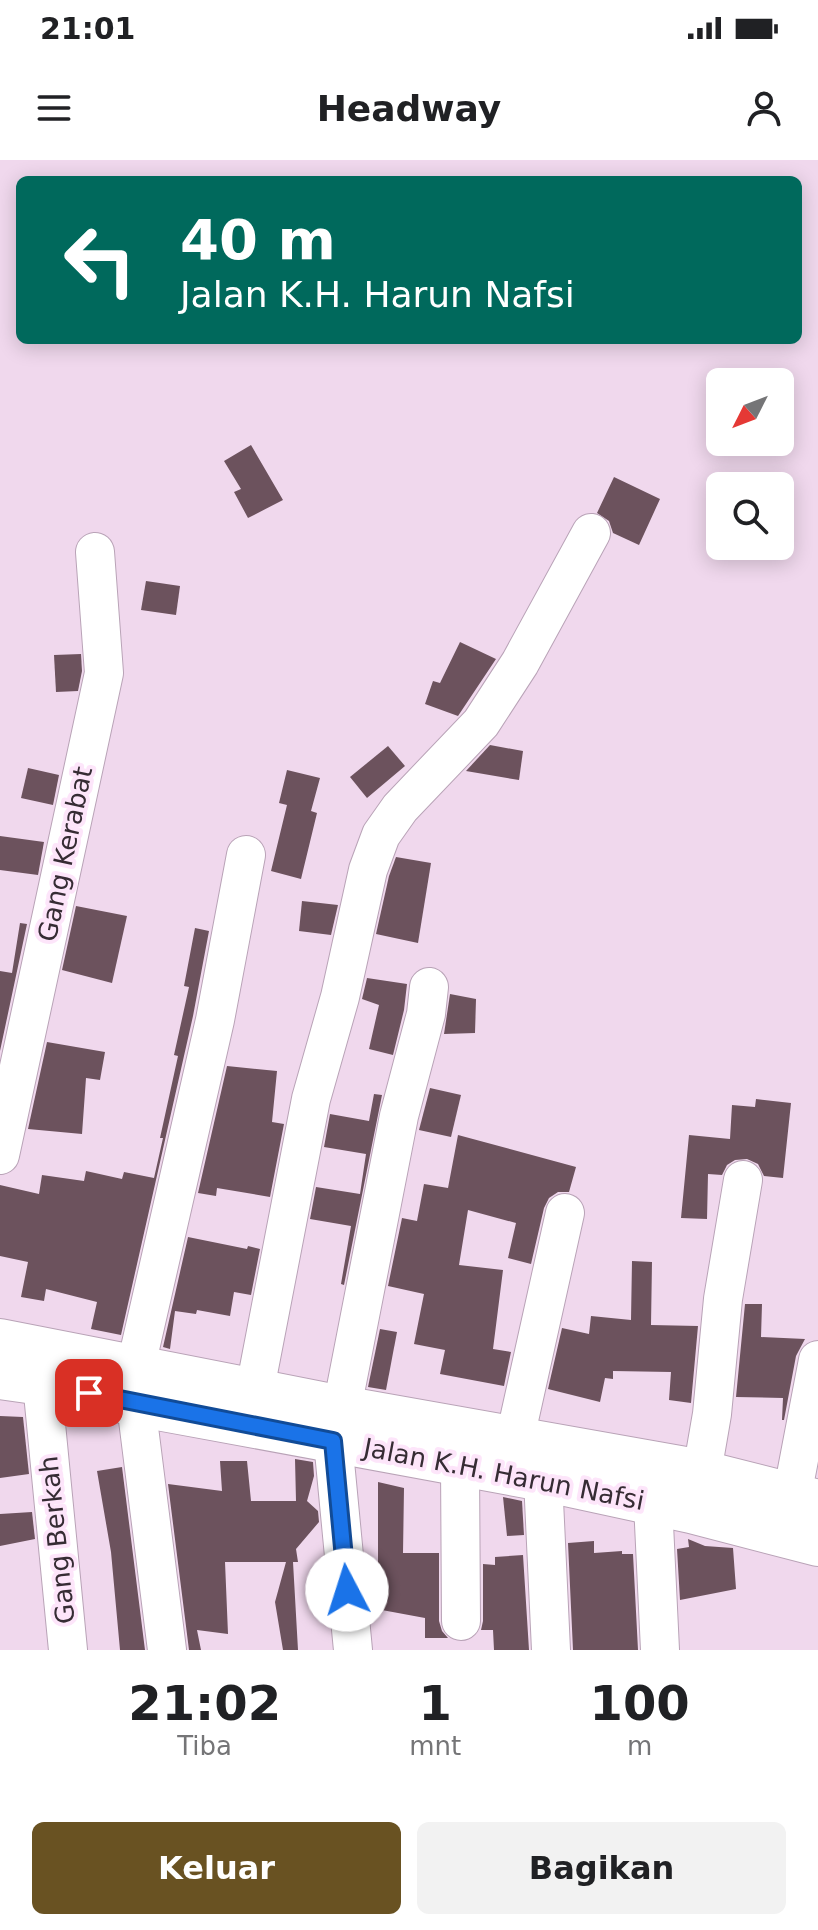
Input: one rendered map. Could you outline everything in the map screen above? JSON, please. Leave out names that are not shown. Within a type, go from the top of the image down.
[{"type":"main road","name":"Jalan K.H. Harun Nafsi","points":[[0,1341],[136,1385],[338,1424],[515,1438],[565,1471],[653,1503],[818,1544]]},
{"type":"main road","name":"Jalan K.H. Harun Nafsi","points":[[21,1380],[255,1389],[338,1424],[460,1464],[565,1471],[702,1472],[805,1499]]},
{"type":"street","points":[[255,1389],[311,1099],[340,997],[368,870],[381,835],[400,808],[481,723],[520,663],[591,533]]},
{"type":"street","name":"Gang Kerabat","points":[[0,1155],[104,673],[95,552]]},
{"type":"street","points":[[167,1650],[136,1385],[215,1020],[246,855]]},
{"type":"street","points":[[353,1650],[338,1424],[399,1116],[426,1014],[429,987]]},
{"type":"street","points":[[702,1472],[712,1414],[723,1299],[743,1180]]},
{"type":"street","points":[[515,1438],[565,1213]]},
{"type":"street","points":[[805,1499],[818,1360]]},
{"type":"street","name":"Gang Berkah","points":[[21,1380],[68,1650]]},
{"type":"street","points":[[460,1464],[461,1621]]},
{"type":"street","points":[[551,1650],[565,1471]]},
{"type":"street","points":[[653,1503],[660,1650]]},
{"type":"building","points":[[251,445],[283,500],[248,518],[234,492],[241,489],[224,461]]},
{"type":"building","points":[[614,477],[660,499],[639,545],[613,533],[609,521],[597,513]]},
{"type":"building","points":[[146,581],[180,586],[176,615],[141,610]]},
{"type":"building","points":[[460,642],[496,659],[458,716],[425,704],[433,681],[440,683]]},
{"type":"building","points":[[81,654],[78,691],[56,692],[54,655]]},
{"type":"building","points":[[490,745],[523,751],[519,780],[466,771]]},
{"type":"building","points":[[388,746],[405,766],[367,798],[350,777]]},
{"type":"building","points":[[28,768],[59,775],[53,805],[21,798]]},
{"type":"building","points":[[287,770],[320,778],[311,811],[317,813],[301,879],[271,871],[287,805],[279,803]]},
{"type":"building","points":[[0,836],[44,842],[38,875],[0,870]]},
{"type":"building","points":[[396,857],[431,863],[418,943],[376,934]]},
{"type":"building","points":[[302,901],[338,905],[331,935],[299,931]]},
{"type":"building","points":[[76,906],[127,916],[112,983],[62,970]]},
{"type":"building","points":[[20,923],[27,924],[0,1051],[0,971],[12,973]]},
{"type":"building","points":[[195,928],[209,931],[193,1016],[121,1335],[91,1329],[97,1302],[46,1289],[44,1301],[21,1297],[28,1262],[0,1256],[0,1185],[39,1194],[42,1175],[84,1181],[86,1171],[122,1179],[124,1172],[154,1178],[178,1056],[174,1055],[189,987],[184,986]]},
{"type":"building","points":[[367,978],[407,984],[393,1055],[369,1049],[379,1005],[362,999]]},
{"type":"building","points":[[450,994],[476,999],[475,1033],[444,1034]]},
{"type":"building","points":[[47,1042],[105,1052],[100,1080],[86,1078],[82,1134],[28,1129]]},
{"type":"building","points":[[227,1066],[277,1071],[272,1122],[284,1124],[270,1197],[217,1188],[216,1196],[198,1193]]},
{"type":"building","points":[[430,1088],[461,1095],[451,1137],[419,1130]]},
{"type":"building","points":[[374,1094],[382,1095],[344,1285],[341,1284],[351,1226],[310,1219],[316,1187],[360,1194],[366,1154],[324,1147],[330,1114],[369,1121]]},
{"type":"building","points":[[756,1099],[791,1103],[783,1178],[764,1176],[758,1164],[747,1159],[735,1160],[727,1165],[722,1175],[708,1174],[707,1219],[681,1218],[689,1135],[730,1139],[732,1105],[755,1107]]},
{"type":"building","points":[[458,1135],[576,1167],[569,1192],[558,1192],[549,1198],[544,1208],[531,1264],[508,1258],[516,1223],[468,1210],[459,1265],[503,1270],[493,1349],[511,1352],[504,1386],[440,1374],[445,1350],[414,1344],[424,1294],[388,1286],[402,1218],[417,1221],[424,1184],[448,1188]]},
{"type":"building","points":[[188,1237],[260,1249],[251,1295],[234,1292],[230,1316],[197,1310],[196,1314],[175,1311],[170,1349],[163,1347]]},
{"type":"building","points":[[632,1261],[652,1262],[651,1325],[698,1326],[691,1403],[669,1400],[671,1372],[613,1371],[613,1379],[605,1378],[600,1402],[548,1389],[562,1328],[589,1334],[591,1316],[631,1320]]},
{"type":"building","points":[[745,1304],[762,1304],[761,1337],[805,1339],[796,1356],[784,1420],[783,1398],[736,1397]]},
{"type":"building","points":[[380,1329],[397,1332],[386,1390],[368,1387]]},
{"type":"building","points":[[0,1416],[23,1417],[29,1474],[0,1478]]},
{"type":"building","points":[[295,1459],[313,1462],[314,1476],[307,1501],[318,1511],[319,1522],[296,1549],[298,1562],[293,1562],[298,1650],[283,1650],[275,1602],[286,1562],[225,1562],[228,1634],[197,1630],[201,1650],[189,1650],[168,1484],[222,1491],[220,1461],[247,1461],[251,1501],[296,1501]]},
{"type":"building","points":[[122,1467],[145,1650],[120,1650],[111,1552],[97,1471]]},
{"type":"building","points":[[378,1482],[404,1488],[403,1553],[439,1553],[439,1621],[448,1638],[425,1638],[425,1618],[371,1608],[369,1584],[378,1586]]},
{"type":"building","points":[[503,1497],[522,1501],[524,1535],[507,1536]]},
{"type":"building","points":[[32,1512],[35,1539],[0,1546],[0,1514]]},
{"type":"building","points":[[688,1539],[705,1546],[733,1548],[736,1589],[680,1600],[677,1549],[689,1547]]},
{"type":"building","points":[[594,1541],[594,1553],[622,1551],[622,1554],[633,1554],[638,1650],[573,1650],[568,1543]]},
{"type":"building","points":[[523,1555],[529,1650],[494,1650],[493,1630],[481,1630],[483,1564],[495,1565],[495,1557]]},
{"type":"route","points":[[89,1393],[333,1441],[347,1590]]}]
